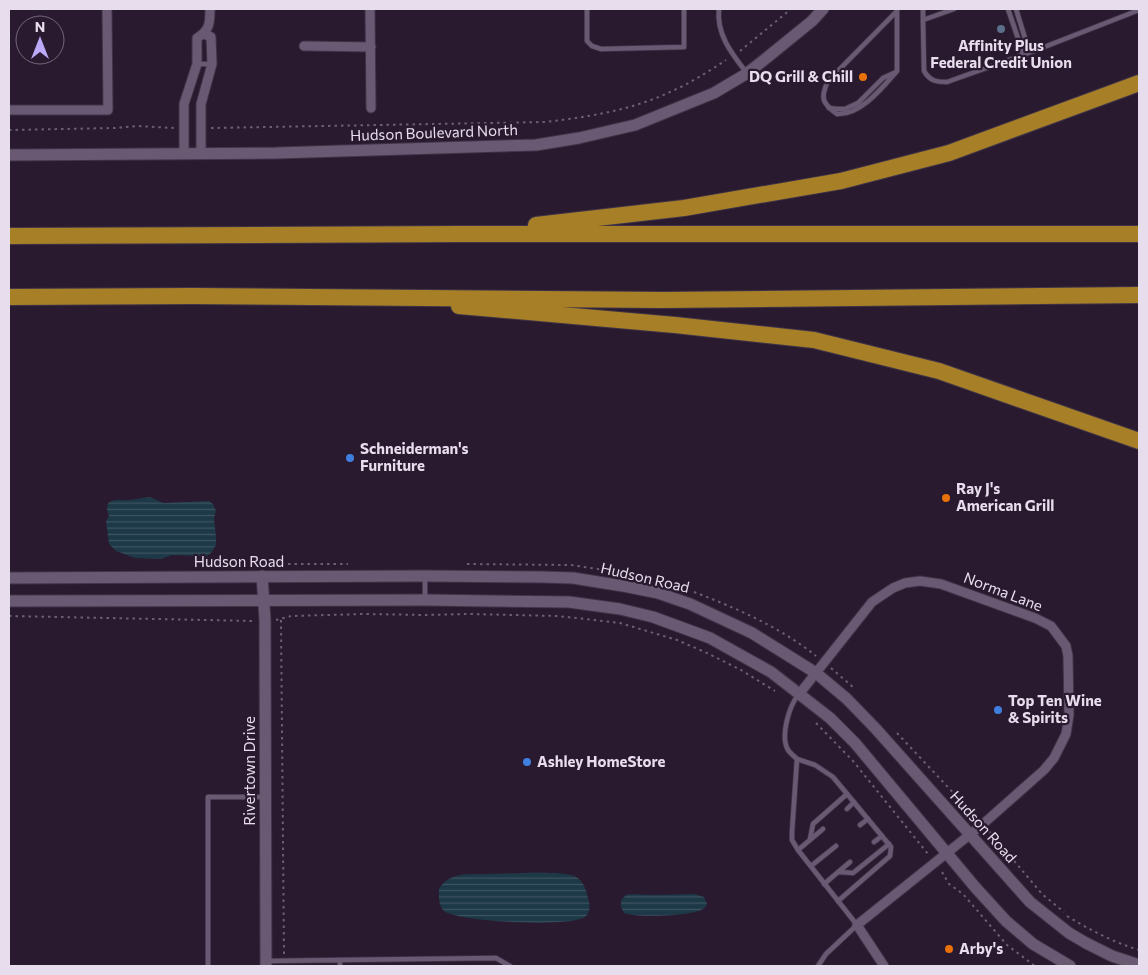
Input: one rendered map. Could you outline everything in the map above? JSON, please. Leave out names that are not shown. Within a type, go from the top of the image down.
[{"type":"highway","points":[[461,234],[684,208],[841,182],[949,153],[1139,83]]},
{"type":"highway","points":[[9,236],[1139,234]]},
{"type":"highway","points":[[9,296],[663,300],[1139,295]]},
{"type":"highway","points":[[394,297],[480,309],[675,325],[814,340],[939,371],[1139,441]]},
{"type":"street","points":[[9,110],[108,110],[108,9]]},
{"type":"street","points":[[184,153],[184,104],[197,64],[197,38],[204,34],[210,22],[210,9]]},
{"type":"street","points":[[370,9],[372,108]]},
{"type":"street","name":"Hudson Boulevard North","points":[[9,155],[276,153],[511,146],[579,138],[635,126],[714,93],[746,74],[812,21],[823,9]]},
{"type":"street","points":[[201,153],[201,104],[212,64],[211,37],[204,34]]},
{"type":"street","points":[[304,46],[370,47]]},
{"type":"street","name":"Hudson Road","points":[[9,578],[262,576],[573,578],[658,593],[719,616],[776,646],[816,673],[847,699],[876,729],[1030,902],[1086,943],[1112,956],[1139,966]]},
{"type":"street","name":"Rivertown Drive","points":[[262,576],[265,620],[264,797],[266,964]]},
{"type":"street","name":"Norma Lane","points":[[796,697],[872,602],[892,588],[905,583],[920,581],[941,584],[1035,618],[1051,626],[1066,646],[1068,656],[1069,715],[1066,734],[1061,746],[1044,770],[970,835],[857,926]]},
{"type":"street","points":[[9,601],[424,600],[568,602],[620,609],[652,617],[710,638],[771,672],[796,697],[830,718],[855,743],[931,835],[1006,921],[1033,944],[1070,966]]},
{"type":"street","points":[[857,926],[884,966]]},
{"type":"lane","points":[[587,9],[587,41],[592,46],[601,49],[684,48],[684,9]]},
{"type":"lane","points":[[719,9],[718,15],[721,31],[727,47],[746,74]]},
{"type":"lane","points":[[923,9],[924,71],[928,78],[936,82],[947,82],[1034,51],[1139,10]]},
{"type":"lane","points":[[923,20],[954,9]]},
{"type":"lane","points":[[1008,9],[1022,50],[1020,56]]},
{"type":"lane","points":[[1016,9],[1028,48],[1034,51]]},
{"type":"lane","points":[[897,10],[897,71],[872,98],[849,113],[837,114],[825,103],[823,93],[828,82],[897,10]]},
{"type":"lane","points":[[197,64],[212,64]]},
{"type":"lane","points":[[424,600],[425,576]]},
{"type":"lane","points":[[796,697],[787,721],[786,744],[789,751],[797,759],[815,765],[832,777],[891,847],[890,856],[838,902]]},
{"type":"lane","points":[[797,759],[792,840],[857,926],[826,954],[818,966]]},
{"type":"lane","points":[[810,839],[813,824],[847,794]]},
{"type":"lane","points":[[208,966],[208,797],[264,797]]},
{"type":"lane","points":[[846,809],[854,802]]},
{"type":"lane","points":[[860,825],[868,819]]},
{"type":"lane","points":[[798,850],[823,829]]},
{"type":"lane","points":[[874,842],[882,836]]},
{"type":"lane","points":[[839,872],[854,873],[889,844]]},
{"type":"lane","points":[[811,866],[836,846]]},
{"type":"lane","points":[[824,884],[850,862]]},
{"type":"lane","points":[[266,964],[284,961],[308,964],[340,960],[496,958],[510,966]]},
{"type":"lane","points":[[340,960],[340,966]]},
{"type":"path","points":[[213,128],[545,122],[587,117],[630,106],[672,92],[733,56],[791,9]]},
{"type":"path","points":[[9,130],[138,126],[175,128]]},
{"type":"path","points":[[284,961],[281,620],[291,616],[469,614],[558,616],[620,623],[669,638],[707,653],[796,697]]},
{"type":"path","points":[[9,616],[244,622]]},
{"type":"path","points":[[839,674],[854,689]]},
{"type":"path","points":[[811,719],[852,761],[920,844],[931,835]]},
{"type":"path","points":[[897,734],[967,806],[954,817]]},
{"type":"path","points":[[1000,844],[1042,894],[1067,915],[1101,935],[1139,950]]},
{"type":"path","points":[[947,881],[963,894],[1007,945],[1035,966]]},
{"type":"water","points":[[150,497],[163,503],[209,501],[213,504],[216,511],[214,518],[216,545],[211,553],[207,556],[172,555],[161,559],[135,558],[116,551],[109,544],[106,521],[109,516],[107,505],[109,502],[116,500]]},
{"type":"water","points":[[471,874],[567,874],[580,880],[589,902],[589,911],[585,917],[572,921],[512,922],[454,915],[444,911],[441,906],[439,889],[447,880],[453,877]]},
{"type":"water","points":[[695,894],[704,897],[707,904],[701,910],[675,915],[631,915],[624,913],[621,907],[621,900],[626,895]]},
{"type":"place","name":"Affinity Plus Federal Credit Union","points":[[1001,29]]},
{"type":"place","name":"DQ Grill & Chill","points":[[863,77]]},
{"type":"place","name":"Schneiderman's Furniture","points":[[350,458]]},
{"type":"place","name":"Ray J's American Grill","points":[[946,498]]},
{"type":"place","name":"Top Ten Wine & Spirits","points":[[998,710]]},
{"type":"place","name":"Ashley HomeStore","points":[[527,762]]},
{"type":"place","name":"Arby's","points":[[949,949]]}]
